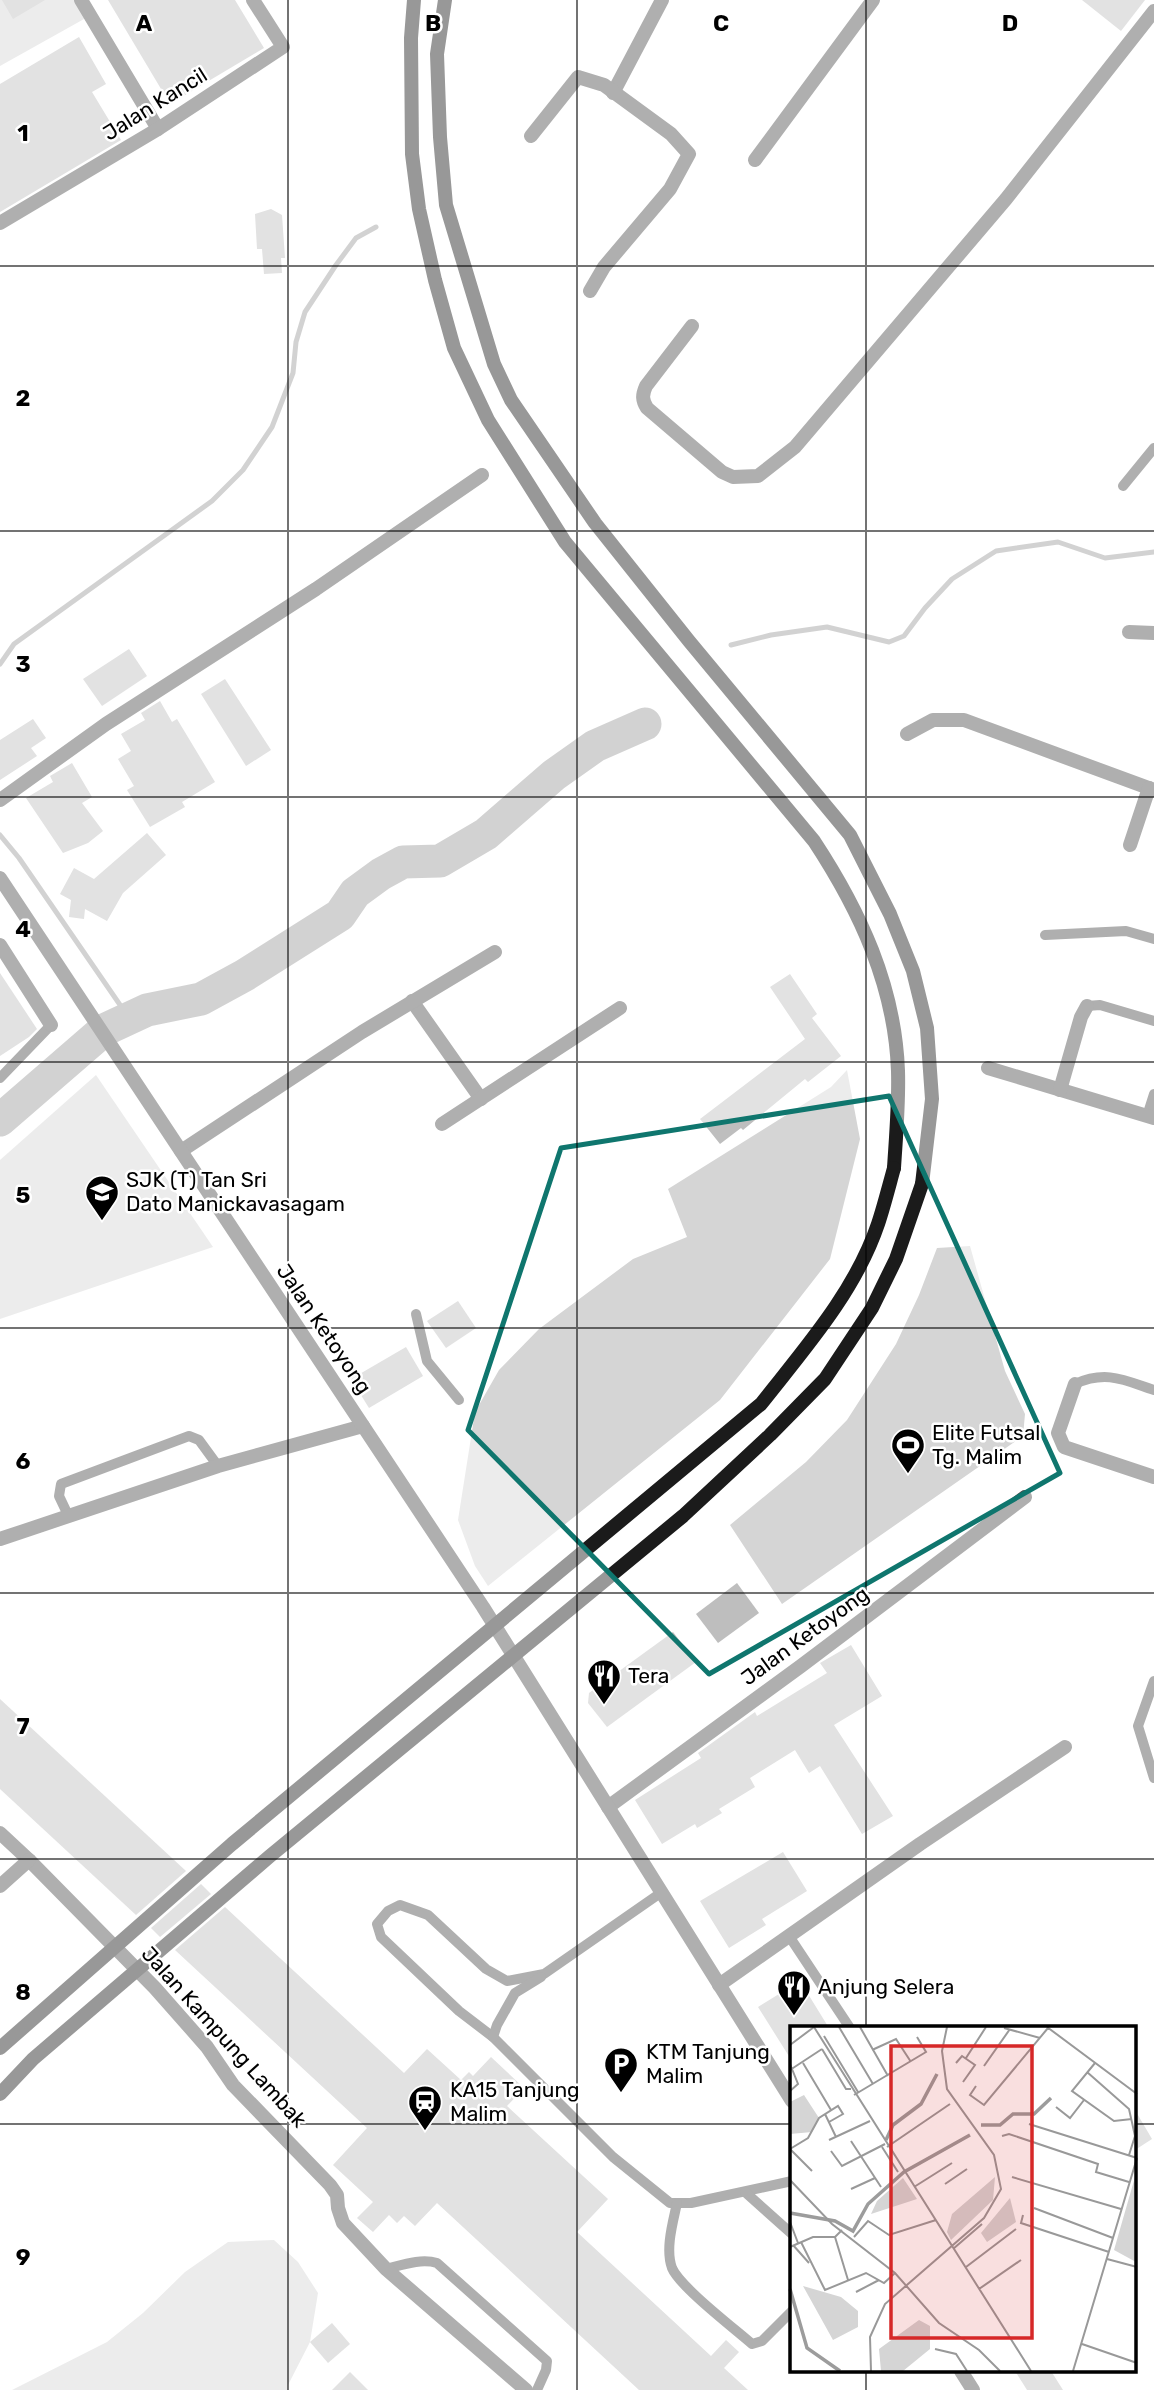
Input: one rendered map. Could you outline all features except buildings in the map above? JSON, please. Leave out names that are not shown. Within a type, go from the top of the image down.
[{"type":"main road","points":[[0,2048],[232,1844],[761,1404],[822,1326],[851,1281],[877,1226],[894,1168],[898,1070],[891,1008],[870,942],[844,886],[814,841],[745,755],[565,542],[488,420],[454,348],[419,209],[412,154],[411,38],[414,0]]},
{"type":"main road","points":[[0,2094],[33,2059],[260,1865],[683,1516],[770,1435],[825,1379],[872,1308],[896,1259],[922,1184],[932,1100],[927,1028],[913,971],[890,914],[850,835],[595,523],[512,400],[494,365],[446,205],[437,54],[444,0]]},
{"type":"street","points":[[81,0],[158,129]]},
{"type":"street","name":"Jalan Kancil","points":[[0,223],[158,129],[283,47],[253,0]]},
{"type":"street","points":[[613,93],[662,0]]},
{"type":"street","points":[[755,160],[873,0]]},
{"type":"street","points":[[692,326],[646,386],[642,395],[643,401],[647,408],[722,472],[733,477],[758,476],[795,447],[952,264],[1154,11]]},
{"type":"street","points":[[531,136],[578,77],[604,85],[671,134],[689,154],[670,189],[604,267],[590,291]]},
{"type":"street","points":[[0,800],[106,724],[316,589],[482,475]]},
{"type":"street","points":[[1129,632],[1154,633]]},
{"type":"street","points":[[907,734],[933,720],[964,720],[1151,789],[1130,845]]},
{"type":"street","name":"Jalan Ketoyong","points":[[0,878],[483,1607],[790,2098]]},
{"type":"street","points":[[0,945],[51,1025]]},
{"type":"street","points":[[181,1151],[362,1032],[495,951]]},
{"type":"street","points":[[412,1002],[481,1098]]},
{"type":"street","points":[[1060,1090],[1081,1017],[1087,1006]]},
{"type":"street","points":[[442,1124],[620,1008]]},
{"type":"street","points":[[988,1068],[1150,1117]]},
{"type":"street","points":[[1075,1384],[1058,1433],[1064,1447],[1154,1477]]},
{"type":"street","points":[[0,1539],[218,1466],[363,1426]]},
{"type":"street","name":"Jalan Ketoyong","points":[[608,1807],[1025,1497]]},
{"type":"street","points":[[719,1985],[1065,1746]]},
{"type":"street","name":"Jalan Kampung Lambak","points":[[0,1833],[155,1988],[207,2047],[233,2085],[330,2185],[337,2195],[343,2223],[386,2269],[526,2390]]},
{"type":"street","points":[[0,1886],[29,1860]]},
{"type":"street","points":[[962,2372],[973,2390]]},
{"type":"lane","points":[[1123,486],[1154,448]]},
{"type":"lane","points":[[1045,935],[1126,931],[1154,939]]},
{"type":"lane","points":[[1087,1006],[1100,1005],[1154,1021]]},
{"type":"lane","points":[[0,1078],[51,1025]]},
{"type":"lane","points":[[1150,1117],[1154,1094]]},
{"type":"lane","points":[[416,1314],[427,1361],[459,1400]]},
{"type":"lane","points":[[1075,1384],[1089,1378],[1109,1376],[1154,1390]]},
{"type":"lane","points":[[68,1515],[59,1496],[61,1484],[189,1436],[199,1440],[218,1466]]},
{"type":"lane","points":[[1154,1681],[1139,1726],[1154,1778]]},
{"type":"lane","points":[[494,2037],[515,1993],[662,1892]]},
{"type":"lane","points":[[544,1974],[507,1981],[486,1969],[428,1915],[400,1905],[388,1911],[377,1924],[381,1937],[459,2011],[494,2037],[613,2157],[670,2203],[691,2203],[790,2181]]},
{"type":"lane","points":[[789,1936],[849,2026]]},
{"type":"lane","points":[[745,2192],[790,2232]]},
{"type":"lane","points":[[677,2203],[670,2241],[672,2269],[690,2291],[752,2344],[762,2342],[790,2313]]},
{"type":"lane","points":[[386,2269],[429,2260],[437,2263],[547,2361],[537,2390]]},
{"type":"highlighted area","points":[[889,1096],[1060,1473],[709,1674],[468,1430],[561,1148]]},
{"type":"shaded area","points":[[0,0],[85,0],[93,14],[0,66]]},
{"type":"shaded area","points":[[847,1070],[860,1139],[830,1259],[720,1400],[488,1586],[475,1566],[458,1520],[475,1412],[499,1370],[539,1329],[633,1259],[687,1237],[668,1189],[831,1087]]},
{"type":"shaded area","points":[[96,1075],[213,1247],[0,1319],[0,1160]]},
{"type":"shaded area","points":[[970,1246],[1005,1371],[1025,1414],[1023,1436],[782,1604],[730,1525],[806,1462],[847,1420],[896,1344],[937,1248]]},
{"type":"shaded area","points":[[274,2240],[298,2262],[318,2293],[310,2342],[288,2390],[12,2390],[107,2342],[143,2313],[185,2272],[228,2242]]},
{"type":"waterway","points":[[0,664],[14,644],[212,501],[243,470],[272,427],[293,373],[296,342],[305,312],[356,238],[376,227]]},
{"type":"waterway","points":[[731,645],[771,635],[827,627],[889,642],[904,636],[952,579],[996,551],[1058,542],[1105,558],[1154,552]]},
{"type":"waterway","points":[[0,1120],[104,1030],[147,1010],[201,999],[245,975],[340,915],[355,893],[381,874],[403,862],[440,861],[486,834],[554,775],[595,746],[645,724]]},
{"type":"waterway","points":[[0,835],[19,858],[129,1018]]},
{"type":"place","name":"SJK (T) Tan Sri Dato Manickavasagam","points":[[102,1222]]},
{"type":"place","name":"Elite Futsal Tg. Malim","points":[[908,1475]]},
{"type":"place","name":"Tera","points":[[604,1706]]},
{"type":"place","name":"Anjung Selera","points":[[794,2017]]},
{"type":"place","name":"KTM Tanjung Malim","points":[[621,2094]]},
{"type":"place","name":"KA15 Tanjung Malim","points":[[425,2132]]}]
